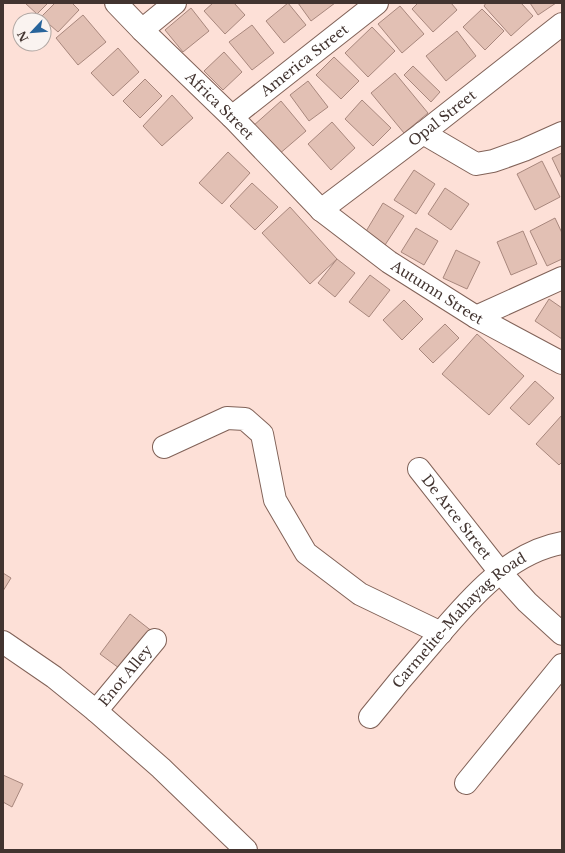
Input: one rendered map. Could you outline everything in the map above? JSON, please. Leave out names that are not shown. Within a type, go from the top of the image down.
[{"type":"street","name":"Africa Street","points":[[116,3],[232,117],[321,210]]},
{"type":"street","points":[[142,30],[175,3]]},
{"type":"street","name":"America Street","points":[[232,117],[377,3]]},
{"type":"street","name":"Opal Street","points":[[321,210],[423,133],[562,24]]},
{"type":"street","points":[[423,133],[476,164],[493,161],[524,150],[562,133]]},
{"type":"street","name":"Autumn Street","points":[[321,210],[389,262],[476,317],[562,363]]},
{"type":"street","points":[[476,317],[562,278]]},
{"type":"street","points":[[164,447],[227,418],[245,419],[262,434],[275,500],[306,553],[360,594],[441,633]]},
{"type":"street","name":"De Arce Street","points":[[419,469],[500,572],[527,602],[562,634]]},
{"type":"street","name":"Carmelite-Mahayag Road","points":[[370,717],[458,614],[500,572],[517,560],[533,552],[562,543]]},
{"type":"street","name":"Enot Alley","points":[[96,711],[155,640]]},
{"type":"street","points":[[3,642],[54,676],[96,711],[161,768],[246,850]]},
{"type":"street","points":[[466,783],[562,665]]},
{"type":"building","points":[[25,3],[48,3],[39,12],[35,12]]},
{"type":"building","points":[[55,3],[72,3],[79,10],[58,32],[52,27],[52,12],[46,12]]},
{"type":"building","points":[[213,3],[234,3],[245,15],[225,34],[204,11]]},
{"type":"building","points":[[288,3],[306,25],[284,43],[266,21]]},
{"type":"building","points":[[298,3],[335,3],[311,21]]},
{"type":"building","points":[[418,3],[451,3],[457,10],[433,32],[412,9]]},
{"type":"building","points":[[486,3],[521,3],[533,16],[511,36],[484,6]]},
{"type":"building","points":[[530,3],[556,3],[538,15]]},
{"type":"building","points":[[400,6],[424,34],[402,53],[378,24]]},
{"type":"building","points":[[191,8],[209,31],[183,52],[165,30]]},
{"type":"building","points":[[482,9],[504,31],[485,50],[463,27]]},
{"type":"building","points":[[83,15],[106,42],[78,65],[56,38]]},
{"type":"building","points":[[252,25],[274,53],[252,70],[229,42]]},
{"type":"building","points":[[372,27],[395,51],[368,77],[345,53]]},
{"type":"building","points":[[457,31],[476,56],[446,81],[426,56]]},
{"type":"building","points":[[118,48],[139,72],[113,96],[91,73]]},
{"type":"building","points":[[224,52],[242,72],[223,90],[204,71]]},
{"type":"building","points":[[334,57],[359,81],[341,99],[316,75]]},
{"type":"building","points":[[413,66],[440,92],[431,102],[404,75]]},
{"type":"building","points":[[395,73],[428,113],[404,133],[371,93]]},
{"type":"building","points":[[145,79],[162,96],[140,118],[123,101]]},
{"type":"building","points":[[308,81],[328,107],[309,121],[290,95]]},
{"type":"building","points":[[172,95],[193,118],[162,146],[143,126]]},
{"type":"building","points":[[362,100],[391,128],[373,146],[345,119]]},
{"type":"building","points":[[281,101],[306,131],[278,155],[253,126]]},
{"type":"building","points":[[332,122],[355,148],[331,170],[308,144]]},
{"type":"building","points":[[228,152],[250,173],[222,204],[199,183]]},
{"type":"building","points":[[562,153],[562,179],[552,158]]},
{"type":"building","points":[[542,161],[560,197],[535,210],[517,174]]},
{"type":"building","points":[[414,170],[435,184],[416,214],[394,200]]},
{"type":"building","points":[[252,183],[278,207],[255,230],[230,206]]},
{"type":"building","points":[[445,188],[469,204],[451,230],[428,214]]},
{"type":"building","points":[[383,203],[404,216],[385,245],[365,233]]},
{"type":"building","points":[[290,207],[337,259],[310,284],[262,233]]},
{"type":"building","points":[[555,218],[562,233],[562,259],[547,266],[530,231]]},
{"type":"building","points":[[416,228],[438,241],[424,265],[401,252]]},
{"type":"building","points":[[523,231],[537,264],[511,275],[497,242]]},
{"type":"building","points":[[456,250],[480,262],[467,289],[443,278]]},
{"type":"building","points":[[337,259],[355,273],[335,297],[318,283]]},
{"type":"building","points":[[370,275],[390,290],[369,317],[349,302]]},
{"type":"building","points":[[549,299],[562,308],[562,339],[535,321]]},
{"type":"building","points":[[404,300],[423,319],[402,340],[383,320]]},
{"type":"building","points":[[445,324],[459,338],[433,363],[419,349]]},
{"type":"building","points":[[477,334],[524,376],[489,415],[442,374]]},
{"type":"building","points":[[535,381],[554,398],[529,425],[510,408]]},
{"type":"building","points":[[562,415],[562,462],[559,465],[536,444]]},
{"type":"building","points":[[3,573],[11,578],[3,591]]},
{"type":"building","points":[[130,614],[153,632],[123,671],[100,654]]},
{"type":"building","points":[[3,775],[23,784],[12,807],[3,802]]}]
